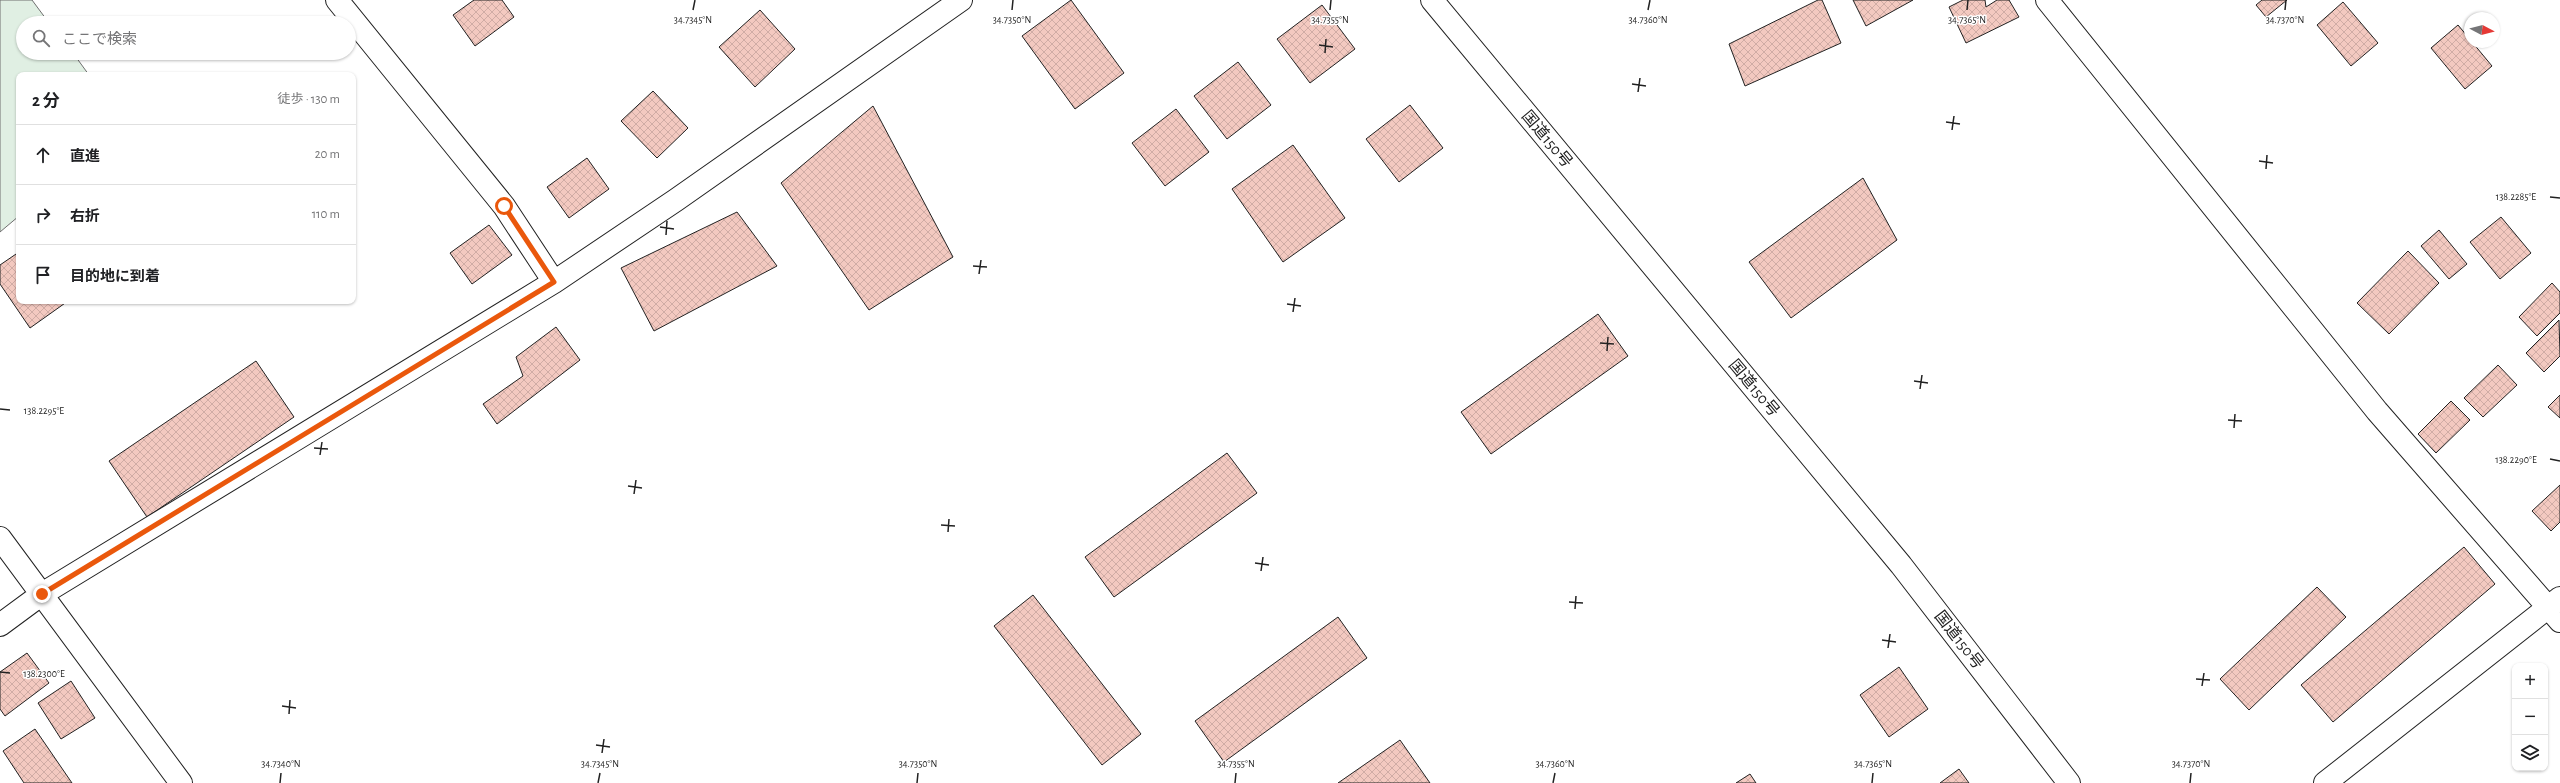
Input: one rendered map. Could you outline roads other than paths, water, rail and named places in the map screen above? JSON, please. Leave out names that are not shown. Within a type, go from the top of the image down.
[{"type":"main road","points":[[337,0],[350,16]]},
{"type":"main road","points":[[0,625],[42,594],[554,282],[683,196],[961,0]]},
{"type":"main road","name":"国道150号","points":[[1432,0],[1901,565],[2069,783]]},
{"type":"main road","points":[[2047,0],[2377,411],[2556,609],[2325,783]]},
{"type":"main road","points":[[356,23],[504,206],[554,282]]},
{"type":"main road","points":[[0,538],[181,783]]}]
